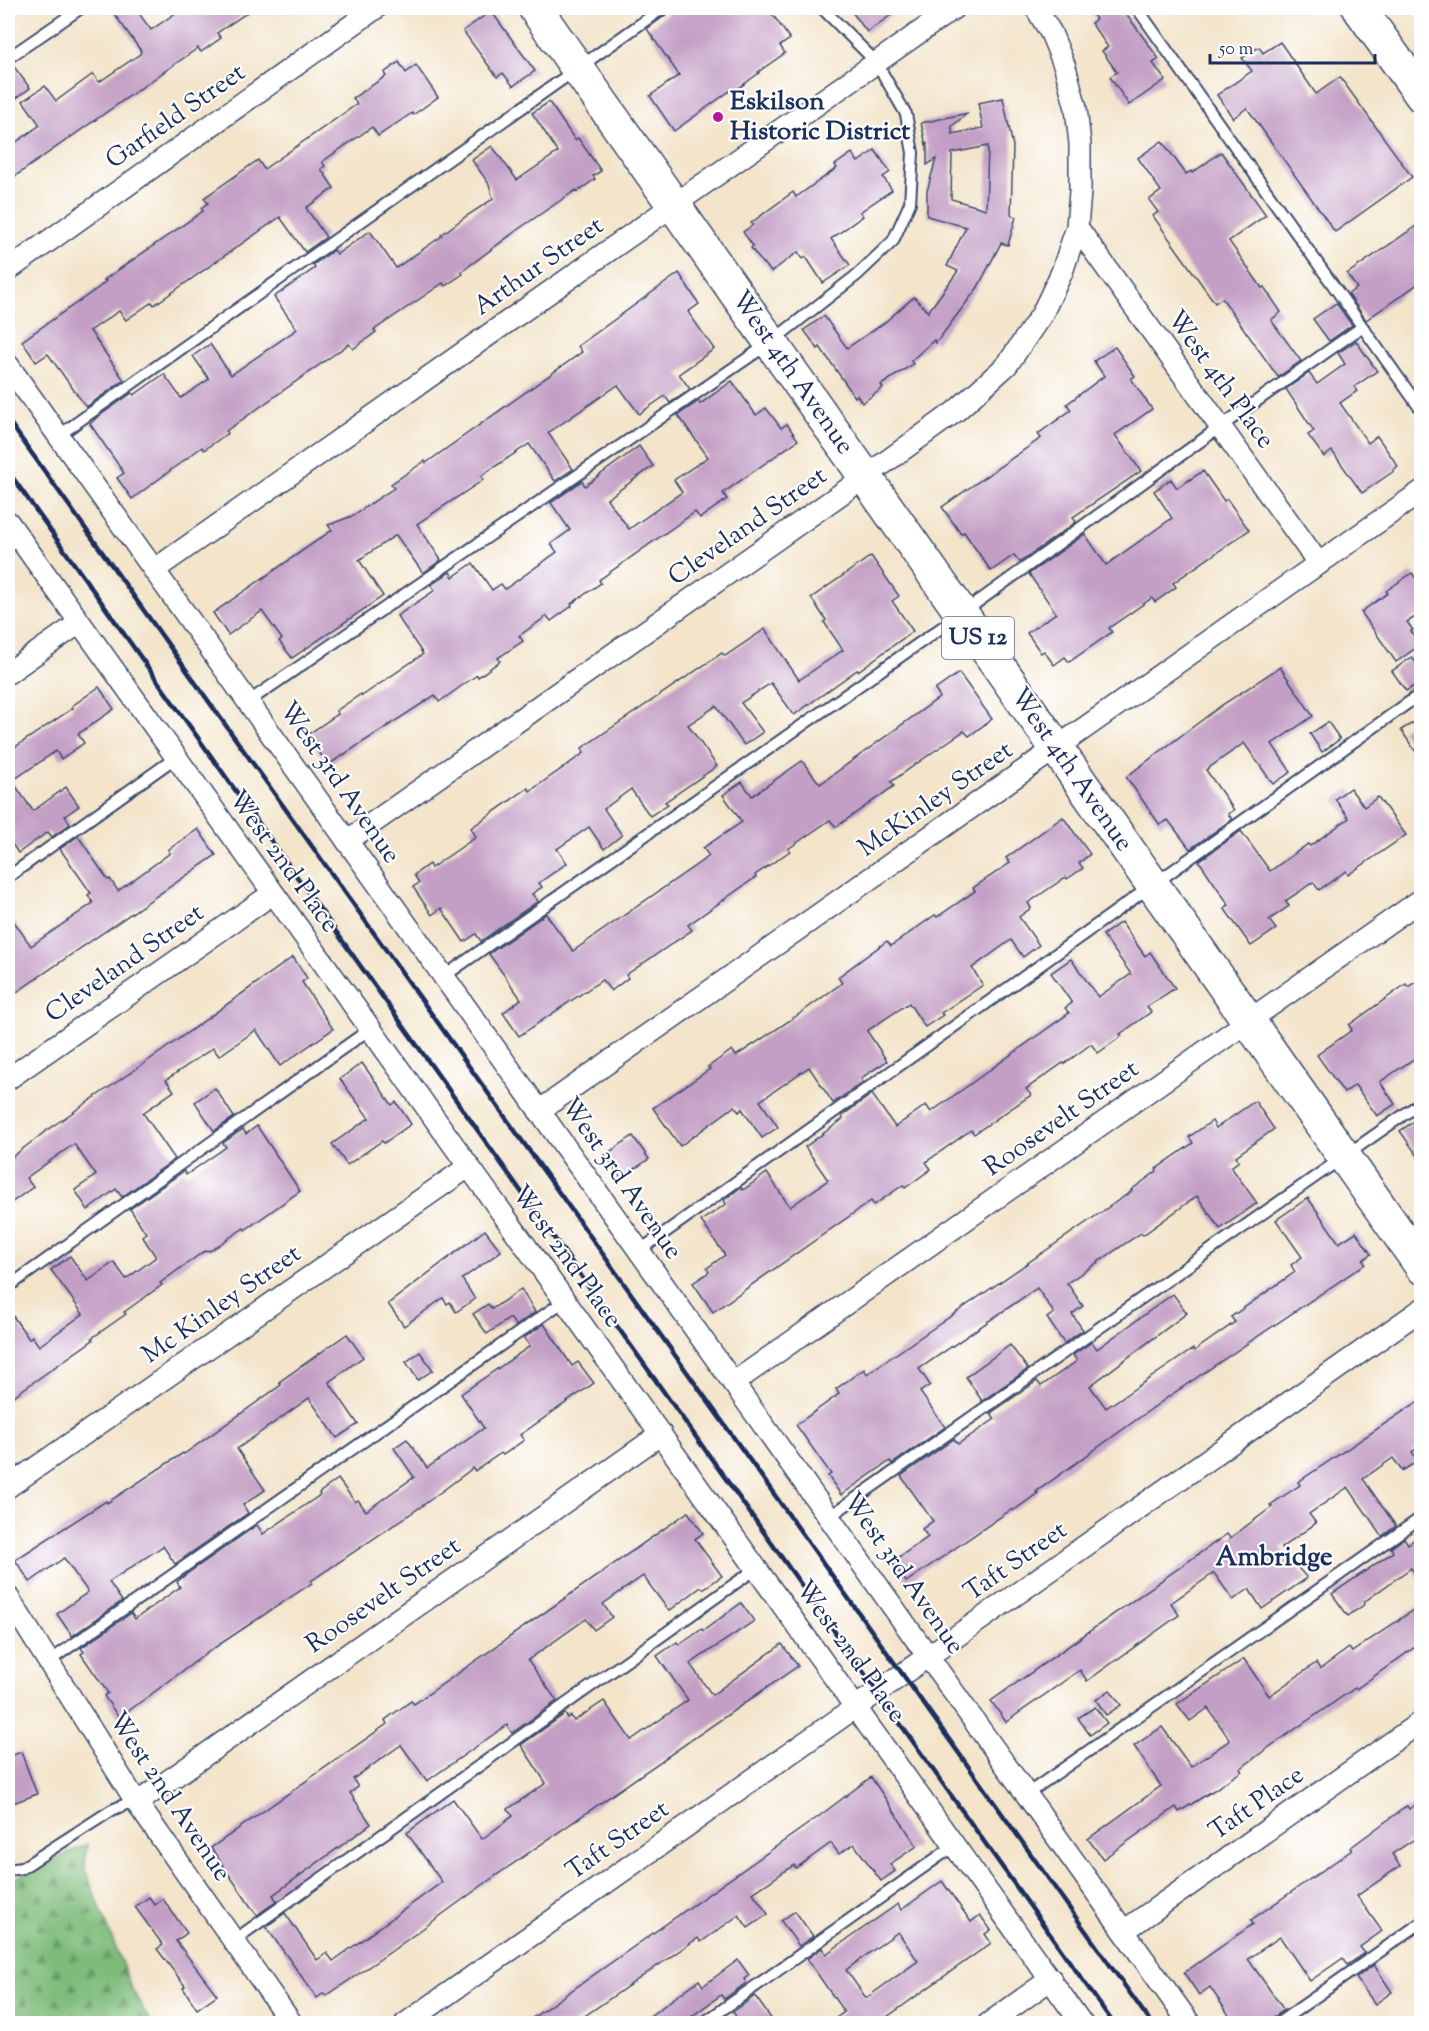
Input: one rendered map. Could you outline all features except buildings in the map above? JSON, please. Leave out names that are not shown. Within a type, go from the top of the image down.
[{"type":"main road","name":"West 4th Avenue","points":[[535,8],[1422,1268]]},
{"type":"main road","points":[[1359,8],[1419,87]]},
{"type":"street","name":"Garfield Street","points":[[8,270],[376,8]]},
{"type":"street","name":"Arthur Street","points":[[154,570],[954,8]]},
{"type":"street","name":"Cleveland Street","points":[[347,841],[865,477],[956,411],[1007,365],[1042,314],[1062,272],[1077,227],[1081,177],[1076,108],[1065,67],[1051,33],[1036,8]]},
{"type":"street","name":"West 4th Place","points":[[1077,227],[1319,564]]},
{"type":"street","name":"West 3rd Avenue","points":[[8,365],[1190,2024]]},
{"type":"street","name":"McKinley Street","points":[[539,1111],[1422,491]]},
{"type":"street","name":"West 2nd Place","points":[[8,522],[1082,2024]]},
{"type":"street","points":[[8,674],[79,623]]},
{"type":"street","name":"Cleveland Street","points":[[8,1079],[273,894]]},
{"type":"street","name":"Roosevelt Street","points":[[733,1383],[1422,899]]},
{"type":"street","name":"Mc Kinley Street","points":[[8,1487],[468,1167]]},
{"type":"street","name":"Taft Street","points":[[405,2024],[1422,1309]]},
{"type":"street","name":"Roosevelt Street","points":[[137,1803],[661,1434]]},
{"type":"street","name":"West 2nd Avenue","points":[[8,1597],[137,1803],[292,2024]]},
{"type":"street","name":"Taft Place","points":[[1124,1931],[1422,1722]]},
{"type":"street","points":[[988,2024],[1051,1979]]},
{"type":"lane","points":[[8,58],[81,8]]},
{"type":"lane","points":[[58,436],[663,8]]},
{"type":"lane","points":[[248,702],[771,342],[857,275],[893,241],[910,203],[913,153],[906,114],[876,62],[822,8]]},
{"type":"lane","points":[[1137,8],[1422,411]]},
{"type":"lane","points":[[443,976],[961,614],[1362,327]]},
{"type":"lane","points":[[639,1251],[1422,693]]},
{"type":"lane","points":[[8,877],[175,758]]},
{"type":"lane","points":[[8,1287],[370,1029]]},
{"type":"lane","points":[[829,1516],[1422,1102]]},
{"type":"lane","points":[[48,1662],[564,1301]]},
{"type":"lane","points":[[1027,1794],[1422,1517]]},
{"type":"lane","points":[[233,1941],[757,1568]]},
{"type":"lane","points":[[8,1870],[22,1868],[112,1810],[126,1804],[137,1803]]},
{"type":"lane","points":[[702,2024],[955,1845]]},
{"type":"lane","points":[[1277,2024],[1422,1922]]},
{"type":"green space","points":[[87,1844],[85,1869],[131,1987],[151,2023],[8,2023],[8,1881]]},
{"type":"railway","points":[[8,420],[1152,2024]]},
{"type":"railway","points":[[8,471],[1114,2024]]},
{"type":"place","name":"Eskilson Historic District","points":[[718,117]]},
{"type":"district","name":"Ambridge","points":[[1274,1558]]}]
